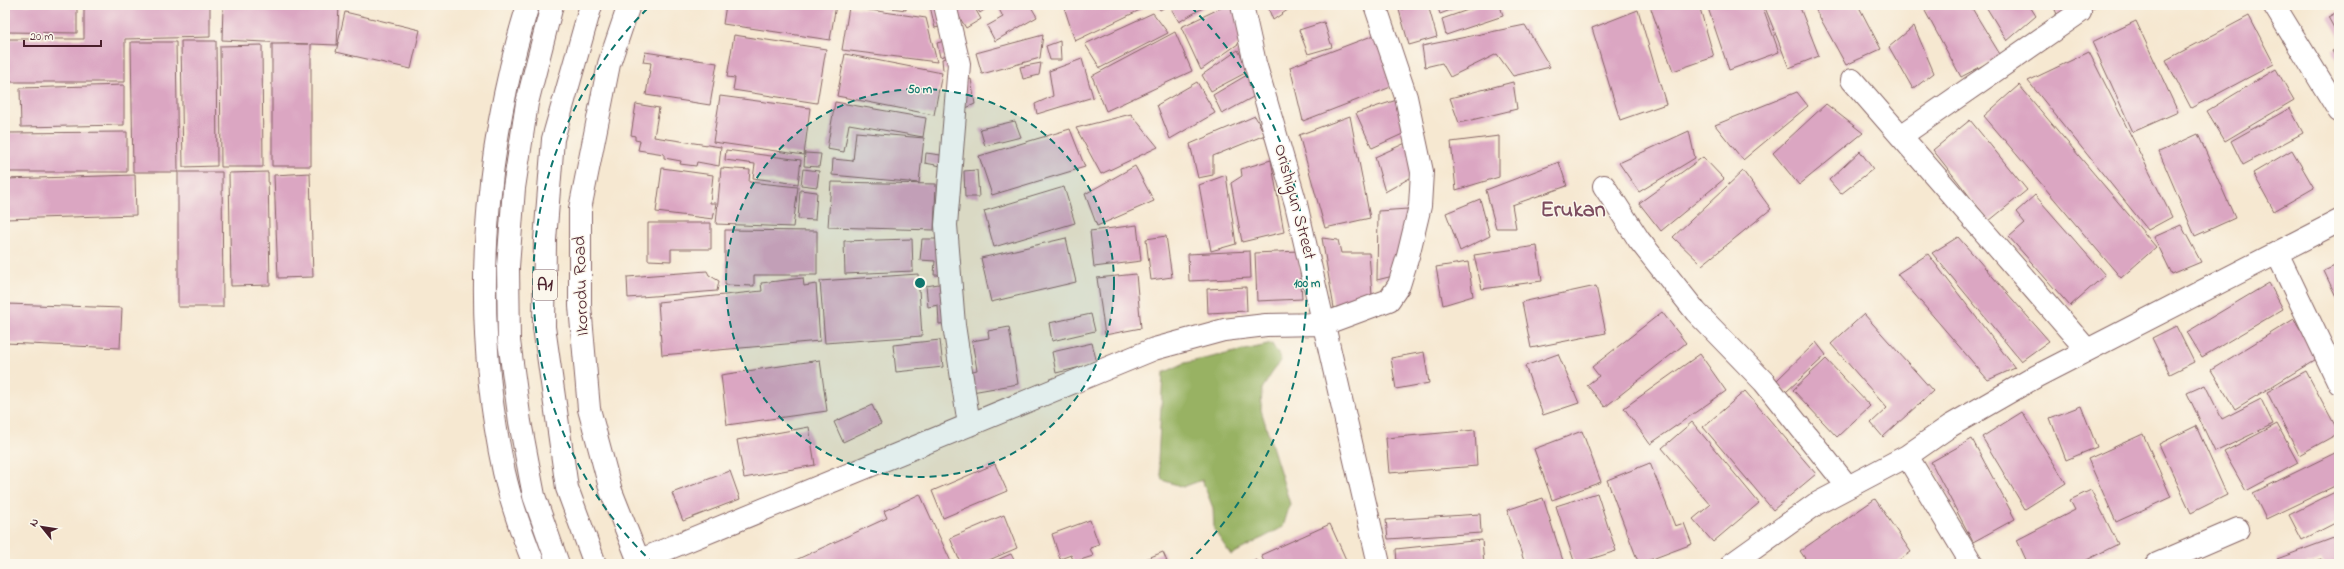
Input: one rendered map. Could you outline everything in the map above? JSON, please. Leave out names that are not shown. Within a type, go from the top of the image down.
[{"type":"main road","points":[[528,5],[516,42],[492,169],[485,285],[490,378],[504,472],[521,531],[534,564]]},
{"type":"main road","name":"A1","points":[[552,5],[527,103],[514,188],[508,267],[509,341],[520,422],[534,496],[558,564]]},
{"type":"main road","name":"Ikorodu Road","points":[[591,5],[553,139],[545,240],[544,327],[567,488],[595,564]]},
{"type":"main road","name":"Ikorodu Road","points":[[629,5],[609,64],[580,208],[580,306],[589,409],[611,490],[639,563]]},
{"type":"main road","points":[[945,5],[959,64],[946,225],[954,325],[969,425]]},
{"type":"main road","name":"Orishigun Street","points":[[1242,5],[1255,63],[1296,204],[1379,564]]},
{"type":"main road","points":[[639,563],[1140,354],[1185,339],[1224,330],[1259,326],[1324,324],[1389,300],[1399,285],[1408,256],[1420,206],[1422,172],[1406,97],[1375,5]]},
{"type":"main road","points":[[2274,5],[2339,111]]},
{"type":"main road","points":[[1901,136],[2080,12]]},
{"type":"main road","points":[[1852,80],[2087,350]]},
{"type":"main road","points":[[1604,186],[1648,252],[1696,312],[1764,382],[1848,487]]},
{"type":"main road","points":[[1732,564],[1816,504],[1907,456],[1950,426],[2037,376],[2277,254],[2339,220]]},
{"type":"main road","points":[[2277,254],[2339,383]]},
{"type":"main road","points":[[1907,456],[1972,564]]},
{"type":"main road","points":[[2158,564],[2238,529]]},
{"type":"green space","points":[[1272,344],[1281,359],[1262,389],[1261,410],[1290,504],[1283,527],[1231,555],[1214,530],[1213,508],[1202,480],[1183,487],[1162,480],[1158,460],[1163,373],[1185,363]]},
{"type":"building","points":[[7,5],[77,5],[77,33],[7,32]]},
{"type":"building","points":[[84,5],[210,5],[210,37],[125,39],[125,82],[5,82],[5,39],[84,39]]},
{"type":"building","points":[[223,5],[339,6],[337,45],[311,44],[311,166],[272,166],[272,44],[308,44],[222,40]]},
{"type":"building","points":[[726,5],[836,5],[830,40],[723,24]]},
{"type":"building","points":[[867,5],[906,5],[906,10]]},
{"type":"building","points":[[943,5],[947,25],[935,28],[930,6]]},
{"type":"building","points":[[952,5],[973,5],[981,19],[966,28]]},
{"type":"building","points":[[975,5],[991,5],[980,13]]},
{"type":"building","points":[[1007,5],[1030,5],[1037,17],[995,41],[987,26],[1003,17],[999,9]]},
{"type":"building","points":[[1073,5],[1140,5],[1142,9],[1075,41],[1065,10]]},
{"type":"building","points":[[1157,5],[1169,5],[1160,10]]},
{"type":"building","points":[[1181,5],[1206,6],[1179,22],[1172,10]]},
{"type":"building","points":[[1227,5],[1244,5],[1255,32],[1201,70],[1181,27]]},
{"type":"building","points":[[1267,5],[1295,5],[1273,20]]},
{"type":"building","points":[[1416,5],[1428,5],[1437,37],[1409,45],[1399,10]]},
{"type":"building","points":[[1437,5],[1464,5],[1440,14]]},
{"type":"building","points":[[1482,5],[1500,5],[1503,16],[1446,35],[1442,19]]},
{"type":"building","points":[[1699,5],[1714,57],[1673,71],[1650,6]]},
{"type":"building","points":[[1707,5],[1762,5],[1779,52],[1729,70]]},
{"type":"building","points":[[1764,5],[1799,5],[1819,56],[1789,68]]},
{"type":"building","points":[[1813,5],[1858,5],[1881,49],[1846,65]]},
{"type":"building","points":[[1934,5],[1970,5],[2001,56],[1961,77],[1925,11]]},
{"type":"building","points":[[1985,5],[2029,5],[2036,16],[2007,41]]},
{"type":"building","points":[[2053,5],[2071,5],[2078,19],[2062,26]]},
{"type":"building","points":[[2084,5],[2099,5],[2088,12]]},
{"type":"building","points":[[849,7],[926,18],[937,62],[842,50]]},
{"type":"building","points":[[1638,10],[1666,104],[1620,120],[1592,28]]},
{"type":"building","points":[[2339,11],[2339,37],[2328,17]]},
{"type":"building","points":[[345,12],[420,30],[411,69],[336,52]]},
{"type":"building","points":[[1153,13],[1168,33],[1100,68],[1085,44]]},
{"type":"building","points":[[2249,16],[2274,64],[2191,108],[2166,60]]},
{"type":"building","points":[[2136,21],[2178,112],[2133,132],[2092,42]]},
{"type":"building","points":[[1324,22],[1332,47],[1308,54],[1299,30]]},
{"type":"building","points":[[1525,25],[1550,67],[1513,76],[1497,54],[1450,77],[1442,63],[1425,67],[1422,46]]},
{"type":"building","points":[[1914,26],[1934,73],[1913,89],[1889,47]]},
{"type":"building","points":[[1175,32],[1192,71],[1106,111],[1092,76]]},
{"type":"building","points":[[1377,34],[1396,85],[1303,121],[1290,67]]},
{"type":"building","points":[[734,35],[826,49],[817,103],[733,90],[735,78],[727,77]]},
{"type":"building","points":[[1043,35],[1040,58],[982,74],[976,53]]},
{"type":"building","points":[[948,40],[951,54],[940,57],[937,43]]},
{"type":"building","points":[[181,41],[216,41],[217,166],[183,167]]},
{"type":"building","points":[[1060,41],[1061,60],[1050,60],[1046,46]]},
{"type":"building","points":[[131,42],[176,42],[178,172],[133,172]]},
{"type":"building","points":[[262,45],[263,167],[221,167],[220,46]]},
{"type":"building","points":[[2339,47],[2339,63],[2332,51]]},
{"type":"building","points":[[1238,50],[1249,71],[1211,91],[1202,75]]},
{"type":"building","points":[[645,52],[717,63],[710,105],[646,95],[651,63],[643,62]]},
{"type":"building","points":[[2089,52],[2172,217],[2148,230],[2028,81]]},
{"type":"building","points":[[845,54],[942,73],[934,115],[837,96]]},
{"type":"building","points":[[951,57],[952,68],[943,70],[942,59]]},
{"type":"building","points":[[1082,59],[1093,97],[1037,114],[1035,104],[1053,96],[1049,71]]},
{"type":"building","points":[[1041,63],[1039,75],[1023,79],[1020,67]]},
{"type":"building","points":[[2276,69],[2294,100],[2225,141],[2207,111]]},
{"type":"building","points":[[1252,72],[1266,90],[1222,114],[1213,95]]},
{"type":"building","points":[[971,79],[975,104],[966,108],[960,82]]},
{"type":"building","points":[[1197,82],[1215,113],[1170,139],[1157,105]]},
{"type":"building","points":[[1513,82],[1517,109],[1459,123],[1450,98]]},
{"type":"building","points":[[124,85],[124,125],[21,127],[20,88]]},
{"type":"building","points":[[2019,85],[2156,247],[2121,278],[1984,116]]},
{"type":"building","points":[[1797,92],[1808,106],[1743,160],[1715,125]]},
{"type":"building","points":[[720,96],[810,108],[804,155],[713,142]]},
{"type":"building","points":[[1400,99],[1407,132],[1372,148],[1356,113]]},
{"type":"building","points":[[835,102],[926,118],[923,137],[849,124],[844,152],[827,149]]},
{"type":"building","points":[[636,104],[659,108],[654,137],[721,147],[719,166],[697,162],[696,166],[680,164],[681,161],[664,158],[664,154],[638,150],[640,141],[635,140],[635,136],[631,135]]},
{"type":"building","points":[[1826,104],[1863,133],[1799,185],[1773,153]]},
{"type":"building","points":[[2290,108],[2303,133],[2243,165],[2231,141]]},
{"type":"building","points":[[1131,114],[1158,147],[1101,174],[1076,128]]},
{"type":"building","points":[[1255,116],[1265,135],[1213,156],[1213,175],[1198,178],[1190,144]]},
{"type":"building","points":[[1350,116],[1370,218],[1325,228],[1299,135]]},
{"type":"building","points":[[1970,120],[2027,190],[1989,221],[1933,150]]},
{"type":"building","points":[[1015,121],[1021,137],[985,146],[980,129]]},
{"type":"building","points":[[1070,129],[1085,167],[992,195],[979,156]]},
{"type":"building","points":[[1689,131],[1695,158],[1639,192],[1619,163]]},
{"type":"building","points":[[127,132],[127,172],[5,172],[5,133]]},
{"type":"building","points":[[856,132],[924,138],[919,183],[832,175],[833,159],[853,161]]},
{"type":"building","points":[[2198,134],[2235,218],[2195,236],[2159,152]]},
{"type":"building","points":[[1499,136],[1499,177],[1456,190],[1451,142]]},
{"type":"building","points":[[1410,141],[1417,174],[1385,192],[1375,157]]},
{"type":"building","points":[[726,150],[801,160],[798,184],[753,178],[755,164],[725,160]]},
{"type":"building","points":[[2292,150],[2314,188],[2274,211],[2253,173]]},
{"type":"building","points":[[1860,151],[1873,169],[1841,194],[1829,180]]},
{"type":"building","points":[[805,153],[821,154],[819,167],[804,166]]},
{"type":"building","points":[[926,153],[948,156],[947,167],[925,163]]},
{"type":"building","points":[[1703,157],[1724,179],[1661,231],[1639,203]]},
{"type":"building","points":[[1271,160],[1284,232],[1242,242],[1231,183],[1242,176],[1241,169]]},
{"type":"building","points":[[1559,162],[1567,186],[1512,205],[1516,228],[1496,228],[1486,190]]},
{"type":"building","points":[[1135,166],[1154,201],[1097,226],[1085,194]]},
{"type":"building","points":[[662,168],[713,175],[710,203],[716,203],[713,219],[656,212]]},
{"type":"building","points":[[721,168],[750,170],[749,182],[798,187],[793,227],[716,224]]},
{"type":"building","points":[[803,169],[819,171],[817,187],[801,185]]},
{"type":"building","points":[[977,170],[979,197],[965,197],[964,171]]},
{"type":"building","points":[[1743,171],[1771,209],[1702,265],[1673,237]]},
{"type":"building","points":[[178,172],[222,172],[223,307],[178,307]]},
{"type":"building","points":[[268,172],[270,285],[231,286],[229,173]]},
{"type":"building","points":[[310,173],[313,277],[278,278],[274,175]]},
{"type":"building","points":[[135,175],[136,215],[5,219],[5,179]]},
{"type":"building","points":[[1226,175],[1236,244],[1211,251],[1199,185]]},
{"type":"building","points":[[831,182],[936,184],[934,230],[828,227]]},
{"type":"building","points":[[1064,187],[1075,223],[994,247],[984,211]]},
{"type":"building","points":[[800,190],[817,192],[815,220],[798,219]]},
{"type":"building","points":[[2035,195],[2105,275],[2070,306],[2009,237],[2025,223],[2016,212]]},
{"type":"building","points":[[1480,199],[1490,236],[1460,251],[1446,213]]},
{"type":"building","points":[[1408,209],[1397,275],[1377,280],[1378,211]]},
{"type":"building","points":[[648,223],[711,223],[711,249],[671,249],[671,261],[648,260]]},
{"type":"building","points":[[1137,225],[1141,261],[1094,267],[1090,231]]},
{"type":"building","points":[[2181,225],[2201,262],[2172,274],[2154,237]]},
{"type":"building","points":[[725,230],[817,231],[817,275],[754,275],[754,286],[725,285]]},
{"type":"building","points":[[1166,236],[1172,277],[1151,280],[1146,239]]},
{"type":"building","points":[[1958,237],[2049,341],[2021,361],[1932,253]]},
{"type":"building","points":[[1066,238],[1076,282],[991,302],[981,258]]},
{"type":"building","points":[[1322,238],[1338,240],[1341,253],[1369,253],[1372,296],[1334,308]]},
{"type":"building","points":[[912,239],[913,271],[845,274],[844,241]]},
{"type":"building","points":[[922,239],[937,239],[937,251],[946,252],[945,275],[934,275],[935,261],[920,260]]},
{"type":"building","points":[[1537,246],[1542,281],[1482,289],[1474,255]]},
{"type":"building","points":[[1250,251],[1251,278],[1189,281],[1188,254]]},
{"type":"building","points":[[1299,251],[1302,299],[1257,301],[1255,253]]},
{"type":"building","points":[[1928,254],[2015,368],[1988,380],[1897,274]]},
{"type":"building","points":[[1468,262],[1473,296],[1443,305],[1436,267]]},
{"type":"building","points":[[2339,264],[2339,303],[2324,271]]},
{"type":"building","points":[[707,271],[709,275],[719,281],[717,291],[628,298],[627,277]]},
{"type":"building","points":[[918,274],[922,336],[825,343],[820,281]]},
{"type":"building","points":[[1136,274],[1141,328],[1105,335],[1097,278]]},
{"type":"building","points":[[803,278],[804,286],[816,284],[820,341],[662,355],[658,302],[762,291],[761,283]]},
{"type":"building","points":[[945,283],[949,323],[939,324],[938,305],[928,307],[926,286]]},
{"type":"building","points":[[2269,283],[2283,309],[2202,357],[2187,332]]},
{"type":"building","points":[[1596,286],[1606,333],[1531,348],[1522,302]]},
{"type":"building","points":[[1246,287],[1247,311],[1208,313],[1207,289]]},
{"type":"building","points":[[7,304],[122,308],[120,348],[5,343]]},
{"type":"building","points":[[1662,312],[1686,343],[1605,407],[1587,385],[1599,376],[1592,367]]},
{"type":"building","points":[[1091,314],[1095,331],[1052,341],[1049,323]]},
{"type":"building","points":[[1864,314],[1933,391],[1883,437],[1871,423],[1887,408],[1831,344]]},
{"type":"building","points":[[2294,319],[2318,358],[2235,409],[2211,370]]},
{"type":"building","points":[[2176,326],[2194,362],[2170,374],[2152,338]]},
{"type":"building","points":[[1009,327],[1018,384],[972,392],[969,372],[977,370],[972,341],[989,338],[988,331]]},
{"type":"building","points":[[940,340],[943,367],[896,372],[893,345]]},
{"type":"building","points":[[1816,342],[1826,355],[1786,392],[1776,381]]},
{"type":"building","points":[[1092,343],[1097,363],[1056,373],[1052,352]]},
{"type":"building","points":[[1424,352],[1429,383],[1396,389],[1391,358]]},
{"type":"building","points":[[1558,354],[1579,403],[1543,415],[1525,366]]},
{"type":"building","points":[[1700,354],[1726,391],[1650,444],[1624,408]]},
{"type":"building","points":[[1826,359],[1870,406],[1837,437],[1793,390]]},
{"type":"building","points":[[820,360],[827,411],[727,425],[721,375]]},
{"type":"building","points":[[2306,371],[2339,433],[2299,455],[2267,392]]},
{"type":"building","points":[[2205,385],[2222,419],[2261,399],[2273,424],[2215,452],[2187,393]]},
{"type":"building","points":[[1745,391],[1816,474],[1773,510],[1703,427]]},
{"type":"building","points":[[872,405],[881,424],[843,442],[834,422]]},
{"type":"building","points":[[2081,406],[2097,447],[2066,460],[2050,418]]},
{"type":"building","points":[[2022,412],[2066,483],[2025,509],[1982,437]]},
{"type":"building","points":[[1692,422],[1759,503],[1713,542],[1693,519],[1710,505],[1662,448]]},
{"type":"building","points":[[2277,424],[2298,463],[2246,491],[2224,452]]},
{"type":"building","points":[[2196,426],[2227,495],[2191,513],[2159,444]]},
{"type":"building","points":[[809,427],[815,465],[744,478],[737,440]]},
{"type":"building","points":[[1475,430],[1477,466],[1389,473],[1386,438]]},
{"type":"building","points":[[1582,431],[1601,482],[1552,500],[1534,449]]},
{"type":"building","points":[[2143,434],[2171,497],[2116,522],[2088,459]]},
{"type":"building","points":[[1972,439],[2015,519],[1973,542],[1931,462]]},
{"type":"building","points":[[2339,451],[2339,484],[2266,519],[2253,493]]},
{"type":"building","points":[[1650,463],[1675,526],[1684,523],[1692,544],[1639,564],[1607,480]]},
{"type":"building","points":[[995,464],[1007,491],[943,518],[932,491]]},
{"type":"building","points":[[730,471],[740,499],[683,521],[672,493]]},
{"type":"building","points":[[2091,490],[2118,544],[2079,564],[2028,564],[2017,540],[2075,510],[2070,500]]},
{"type":"building","points":[[2339,490],[2339,521],[2302,540],[2289,515]]},
{"type":"building","points":[[1597,493],[1616,551],[1575,564],[1556,506]]},
{"type":"building","points":[[920,494],[952,564],[787,564],[887,518],[884,511]]},
{"type":"building","points":[[1543,498],[1564,564],[1525,564],[1507,510]]},
{"type":"building","points":[[1875,499],[1911,552],[1893,564],[1809,564],[1800,551]]},
{"type":"building","points":[[1480,514],[1481,533],[1388,539],[1386,520]]},
{"type":"building","points":[[1004,515],[1017,548],[980,564],[961,564],[950,538]]},
{"type":"building","points":[[1090,520],[1099,545],[1090,548],[1093,556],[1074,562],[1071,555],[1060,559],[1052,534]]},
{"type":"building","points":[[1330,524],[1348,564],[1265,564],[1261,555]]},
{"type":"building","points":[[2339,536],[2339,564],[2325,564],[2321,559],[2306,564],[2279,564],[2277,559]]},
{"type":"building","points":[[1482,540],[1484,564],[1397,564],[1396,549]]},
{"type":"building","points":[[1163,552],[1168,564],[1133,564]]},
{"type":"building","points":[[1011,554],[1016,564],[988,564]]},
{"type":"building","points":[[1256,560],[1257,564],[1248,564]]},
{"type":"district","name":"Erukan","points":[[1573,211]]}]
